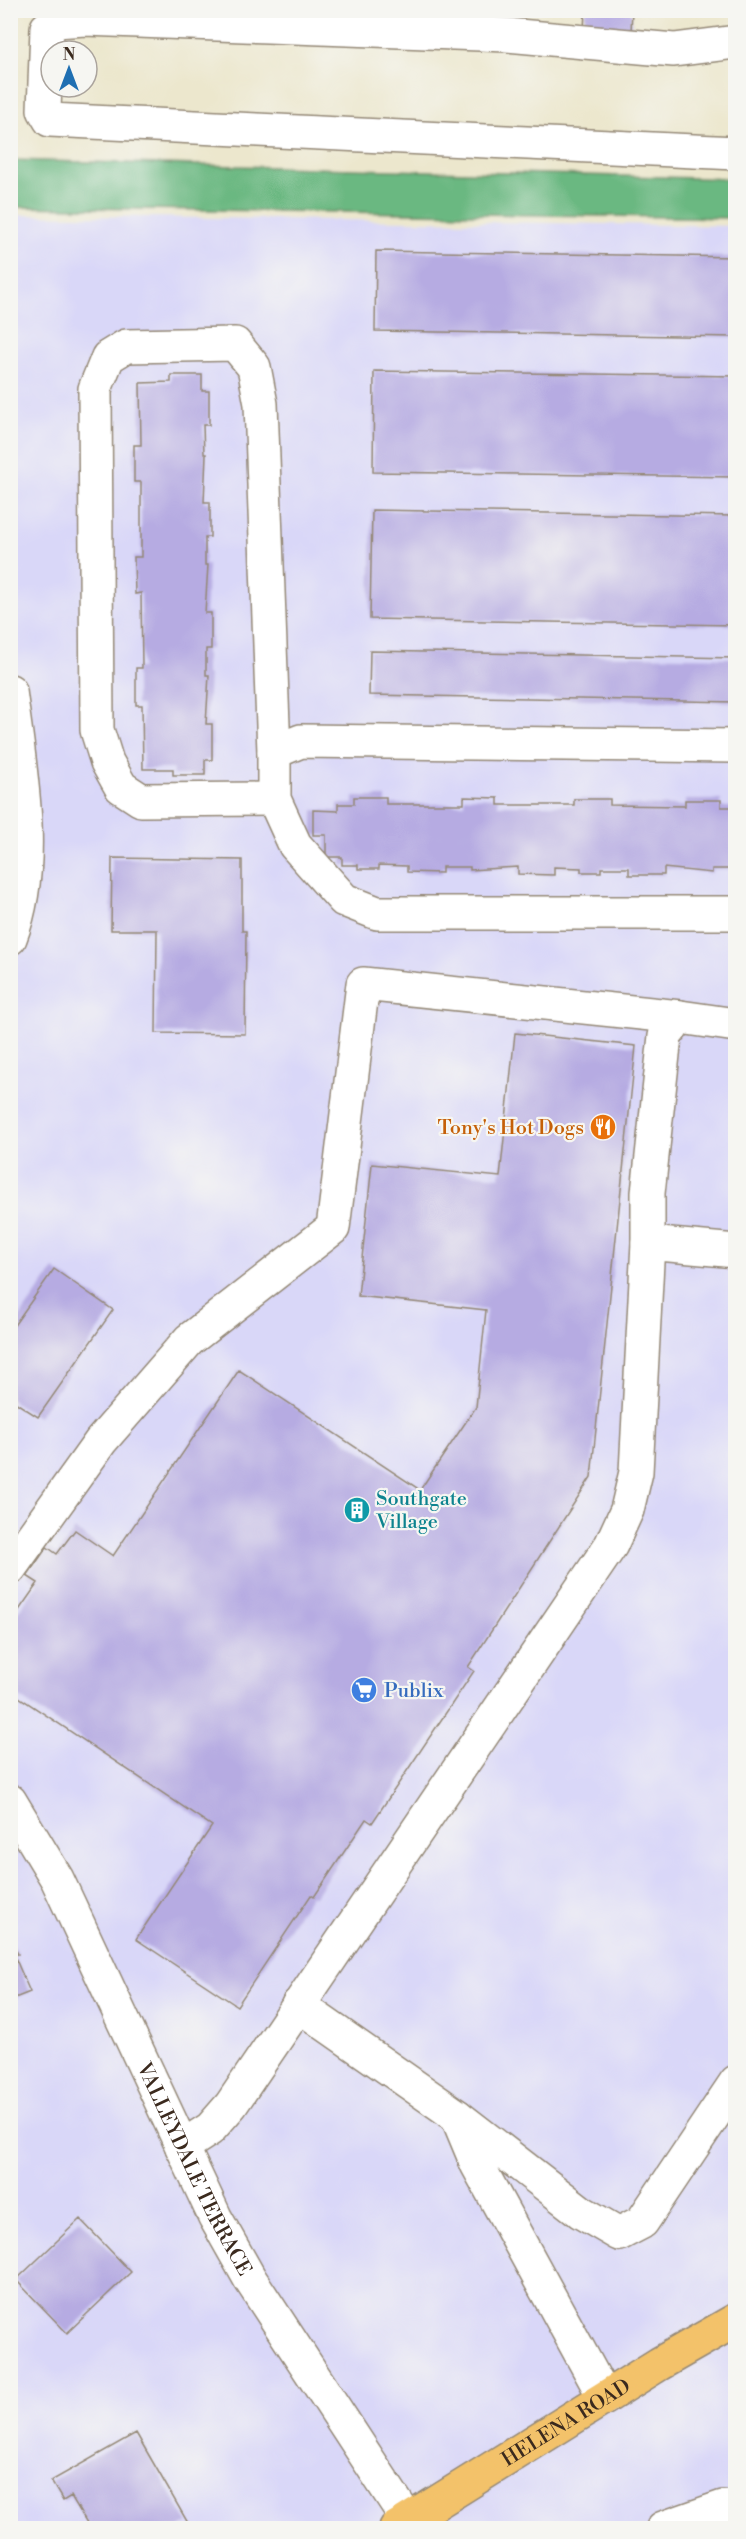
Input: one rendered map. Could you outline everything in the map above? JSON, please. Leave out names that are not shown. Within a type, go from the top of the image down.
[{"type":"main road","name":"HELENA ROAD","points":[[405,2526],[605,2398],[735,2320]]},
{"type":"street","points":[[735,42],[674,50],[347,20],[85,15],[56,21],[47,28],[44,110],[50,120],[735,153]]},
{"type":"street","points":[[274,799],[141,800],[121,787],[107,762],[97,730],[95,389],[108,357],[126,346],[236,344],[254,367],[261,404],[274,799],[295,845],[344,900],[377,913],[735,913]]},
{"type":"street","points":[[10,691],[24,804],[25,865],[10,939]]},
{"type":"street","points":[[274,752],[301,741],[735,746]]},
{"type":"street","points":[[10,1568],[101,1441],[189,1340],[333,1228],[363,984],[680,1017],[735,1025]]},
{"type":"street","points":[[182,2148],[210,2129],[231,2105],[611,1545],[627,1510],[636,1472],[648,1243],[648,1193],[665,1036],[680,1017]]},
{"type":"street","points":[[648,1243],[735,1251]]},
{"type":"street","name":"VALLEYDALE TERRACE","points":[[10,1801],[22,1845],[57,1879],[214,2217],[250,2279],[405,2526]]},
{"type":"street","points":[[298,2005],[457,2116],[580,2212],[619,2234],[642,2222],[735,2082]]},
{"type":"street","points":[[457,2116],[477,2164],[605,2398]]},
{"type":"street","points":[[663,2529],[723,2507],[735,2512]]},
{"type":"shaded area","points":[[11,215],[735,226],[735,2528],[11,2528]]},
{"type":"green space","points":[[11,160],[735,179],[735,218],[11,207]]},
{"type":"building","points":[[585,10],[632,10],[631,32],[584,30]]},
{"type":"building","points":[[376,251],[736,257],[736,337],[375,331]]},
{"type":"building","points":[[374,371],[736,376],[736,477],[373,472]]},
{"type":"building","points":[[171,375],[202,375],[202,391],[209,391],[209,425],[203,425],[204,454],[206,454],[204,502],[210,502],[210,537],[205,537],[205,565],[208,565],[205,613],[211,613],[211,649],[206,649],[206,675],[209,675],[206,724],[212,724],[212,760],[205,760],[205,775],[173,775],[173,769],[143,769],[142,705],[136,705],[136,668],[142,668],[141,593],[135,594],[134,557],[141,557],[141,482],[134,482],[134,445],[141,445],[140,383],[171,382]]},
{"type":"building","points":[[372,510],[736,516],[736,625],[370,619]]},
{"type":"building","points":[[370,651],[736,658],[736,702],[369,695]]},
{"type":"building","points":[[354,797],[386,797],[386,804],[464,804],[464,797],[498,798],[498,805],[574,805],[574,799],[610,799],[610,805],[685,806],[685,800],[721,800],[721,807],[736,807],[736,869],[712,869],[712,873],[664,868],[664,875],[629,875],[629,868],[601,868],[601,872],[581,872],[581,868],[554,867],[554,875],[518,874],[518,867],[470,870],[470,867],[442,867],[442,873],[407,872],[407,866],[379,865],[379,869],[358,869],[358,865],[342,865],[342,857],[326,857],[326,835],[313,835],[313,810],[338,811],[338,804],[354,804]]},
{"type":"building","points":[[112,858],[242,860],[242,931],[246,931],[245,1034],[156,1033],[157,930],[111,930]]},
{"type":"building","name":"Southgate Village","points":[[515,1033],[636,1046],[591,1477],[468,1667],[474,1671],[372,1823],[366,1819],[314,1897],[311,1895],[237,2006],[136,1939],[212,1826],[10,1691],[10,1623],[38,1583],[27,1576],[47,1547],[57,1554],[75,1530],[113,1556],[239,1370],[420,1490],[476,1407],[486,1310],[358,1296],[372,1164],[500,1177]]},
{"type":"building","points":[[54,1269],[113,1310],[38,1417],[10,1399],[10,1331]]},
{"type":"building","points":[[10,1939],[18,1954],[14,1955],[30,1992],[10,2000]]},
{"type":"building","points":[[80,2219],[131,2272],[67,2333],[16,2280]]},
{"type":"building","points":[[136,2433],[188,2523],[179,2528],[90,2528],[71,2496],[63,2501],[51,2481]]},
{"type":"place","name":"Tony's Hot Dogs","points":[[603,1127]]},
{"type":"place","name":"Southgate Village","points":[[357,1510]]},
{"type":"place","name":"Publix","points":[[364,1690]]}]
